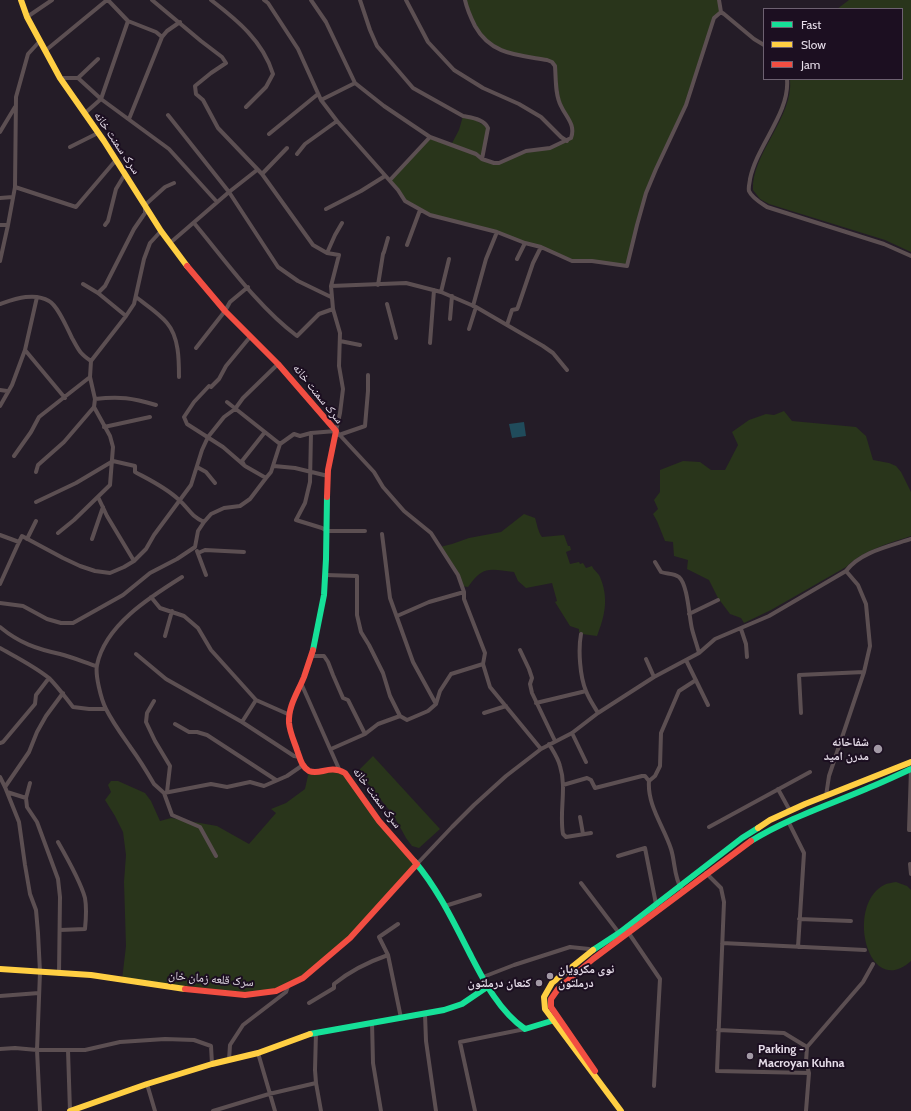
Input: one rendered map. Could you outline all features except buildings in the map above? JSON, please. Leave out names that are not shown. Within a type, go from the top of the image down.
[{"type":"street","name":"سرک سمنت خانه","points":[[21,0],[26,17],[60,78],[116,160],[161,231],[182,260],[225,311],[278,364],[338,433],[328,476],[326,575],[321,613],[311,656],[290,715],[289,722],[293,738],[303,765],[309,772],[333,768],[339,769],[345,773],[379,821],[417,864],[445,906],[487,987],[511,1017],[525,1030]]},
{"type":"street","points":[[26,17],[52,0]]},
{"type":"street","points":[[45,51],[107,0],[128,21],[156,32],[162,37]]},
{"type":"street","points":[[152,0],[180,22],[200,41],[222,57],[226,64],[211,72],[195,86],[196,94],[203,100],[218,128],[262,174],[313,245],[327,253],[338,255],[331,286],[333,309],[340,333],[339,366],[343,390],[338,433],[374,472],[383,487],[404,511],[432,533],[458,575],[464,592],[464,599],[485,653],[483,664],[490,687],[541,749]]},
{"type":"street","points":[[211,0],[236,19],[253,37],[270,64],[273,74],[266,87],[246,107]]},
{"type":"street","points":[[264,0],[269,2],[298,49],[321,100],[337,121],[390,180],[405,202],[430,215],[497,232],[541,247],[572,261],[592,261],[627,266],[638,219],[646,194],[686,105],[714,18],[721,12]]},
{"type":"street","points":[[311,0],[326,22],[355,83],[384,106],[430,136],[476,154],[482,159],[494,163],[499,163],[526,151],[550,148],[571,138],[573,131],[559,100],[555,66],[552,62],[507,53],[494,47],[486,41],[476,27],[468,11],[465,0]]},
{"type":"street","points":[[360,0],[377,46],[413,88],[463,116],[486,124],[488,128],[482,159]]},
{"type":"street","points":[[406,0],[428,42],[454,70],[483,88],[519,104],[542,117],[561,137],[567,140]]},
{"type":"street","points":[[719,0],[721,12],[763,44]]},
{"type":"street","points":[[84,114],[101,98],[128,21]]},
{"type":"street","points":[[129,119],[162,37],[167,31],[180,22]]},
{"type":"street","points":[[0,261],[15,187],[16,97],[28,54],[39,42]]},
{"type":"street","points":[[78,78],[98,59]]},
{"type":"street","points":[[60,78],[78,78],[101,98],[169,149],[218,202]]},
{"type":"street","points":[[787,80],[787,87],[782,108],[753,167],[749,186],[750,191],[758,202],[767,207],[884,244],[911,256]]},
{"type":"street","points":[[321,100],[355,83]]},
{"type":"street","points":[[269,134],[318,94]]},
{"type":"street","points":[[0,132],[15,107]]},
{"type":"street","points":[[168,115],[229,192],[278,267],[298,281],[332,297]]},
{"type":"street","points":[[297,154],[305,144],[337,121]]},
{"type":"street","points":[[70,147],[98,133]]},
{"type":"street","points":[[390,180],[430,136]]},
{"type":"street","points":[[262,174],[287,148]]},
{"type":"street","points":[[15,187],[76,207],[116,160]]},
{"type":"street","points":[[170,243],[257,170]]},
{"type":"street","points":[[106,225],[116,189],[125,174]]},
{"type":"street","points":[[326,209],[361,191],[385,176]]},
{"type":"street","points":[[98,293],[105,286],[134,229],[145,213],[145,206],[165,187],[174,183]]},
{"type":"street","points":[[0,198],[13,197]]},
{"type":"street","points":[[407,245],[420,210]]},
{"type":"street","points":[[194,223],[264,306],[286,328],[297,336],[319,314],[333,309]]},
{"type":"street","points":[[327,253],[342,223]]},
{"type":"street","points":[[0,225],[8,225]]},
{"type":"street","points":[[36,472],[38,465],[64,442],[94,407],[95,399],[90,377],[91,361],[134,304],[144,259],[150,243],[161,231]]},
{"type":"street","points":[[469,329],[486,259],[497,232]]},
{"type":"street","points":[[378,285],[382,254],[388,238]]},
{"type":"street","points":[[517,259],[526,243]]},
{"type":"street","points":[[507,325],[512,310],[517,309],[518,307],[533,263],[541,247]]},
{"type":"street","points":[[441,292],[448,259]]},
{"type":"street","points":[[331,286],[406,283],[441,292],[474,307],[553,353],[567,370]]},
{"type":"street","points":[[83,284],[98,293],[126,316]]},
{"type":"street","points":[[196,348],[225,311],[230,302],[248,287]]},
{"type":"street","points":[[430,343],[434,290]]},
{"type":"street","points":[[450,319],[452,296]]},
{"type":"street","points":[[0,304],[25,297],[37,297],[49,301],[56,310],[80,354],[91,361]]},
{"type":"street","points":[[0,406],[12,385],[25,350],[37,297]]},
{"type":"street","points":[[136,297],[162,317],[169,325],[176,344],[179,377]]},
{"type":"street","points":[[387,304],[396,338]]},
{"type":"street","points":[[250,337],[226,366],[219,379],[202,393],[184,417],[187,424],[223,447],[245,466],[266,478]]},
{"type":"street","points":[[340,341],[360,345]]},
{"type":"street","points":[[25,350],[65,398]]},
{"type":"street","points":[[0,584],[22,536],[63,558],[95,571],[110,572],[124,567],[134,560],[146,549],[154,535],[191,485],[208,437],[224,417],[235,409],[243,398],[278,364]]},
{"type":"street","points":[[206,575],[195,547],[198,531],[204,522],[211,514],[224,508],[240,506],[250,499],[271,472],[280,444],[294,434],[300,436],[311,433],[338,433],[365,426],[368,375]]},
{"type":"street","points":[[14,456],[31,432],[39,417],[90,377]]},
{"type":"street","points":[[0,390],[8,391]]},
{"type":"street","points":[[95,399],[113,397],[131,398],[156,405]]},
{"type":"street","points":[[227,402],[280,444]]},
{"type":"street","points":[[58,533],[74,520],[110,485],[113,447],[94,407]]},
{"type":"street","points":[[104,427],[150,417]]},
{"type":"street","points":[[245,466],[242,461],[266,432]]},
{"type":"street","points":[[311,433],[309,472],[310,482],[305,503],[296,520],[322,528],[327,532],[365,531]]},
{"type":"street","points":[[36,502],[76,483],[113,461],[135,466],[135,472],[164,487],[179,500],[194,517],[204,522]]},
{"type":"street","points":[[274,466],[295,468],[328,476]]},
{"type":"street","points":[[197,467],[206,472],[215,483]]},
{"type":"street","points":[[98,497],[134,560]]},
{"type":"street","points":[[92,539],[103,507]]},
{"type":"street","points":[[27,539],[36,521]]},
{"type":"street","points":[[382,534],[390,598],[413,662],[436,704]]},
{"type":"street","points":[[0,535],[18,542]]},
{"type":"street","points":[[417,864],[474,805],[506,776],[541,749],[572,733],[598,713],[654,677],[699,653],[715,639],[769,616],[846,571],[850,566],[869,553],[911,539]]},
{"type":"street","points":[[0,603],[23,606],[47,619],[61,623],[72,623],[123,595],[150,573],[195,547]]},
{"type":"street","points":[[198,552],[205,550],[244,552]]},
{"type":"street","points":[[655,562],[660,572],[679,577],[682,582],[687,596],[692,630],[699,653]]},
{"type":"street","points":[[826,796],[829,776],[864,672],[870,646],[866,604],[858,585],[846,571]]},
{"type":"street","points":[[326,575],[358,576],[358,615],[361,632],[382,673],[390,696],[400,716],[407,720],[428,712],[436,704],[440,691],[451,674],[483,664]]},
{"type":"street","points":[[165,793],[154,784],[106,709],[99,687],[96,666],[108,639],[117,627],[131,613],[151,597],[182,577]]},
{"type":"street","points":[[397,616],[429,602],[464,592]]},
{"type":"street","points":[[151,597],[160,608],[184,616],[198,628],[211,650],[256,700],[290,715]]},
{"type":"street","points":[[689,614],[718,600]]},
{"type":"street","points":[[165,636],[172,611]]},
{"type":"street","points":[[0,628],[15,638],[42,651],[61,654],[96,666]]},
{"type":"street","points":[[741,629],[746,644],[747,657]]},
{"type":"street","points":[[581,634],[579,643],[583,679],[586,691],[598,713]]},
{"type":"street","points":[[0,648],[32,666],[48,678],[63,693],[73,707],[106,709]]},
{"type":"street","points":[[520,650],[532,678],[530,684],[532,693],[555,741]]},
{"type":"street","points":[[136,654],[166,679],[242,722],[294,756],[300,757]]},
{"type":"street","points":[[311,656],[324,656],[343,698],[348,700],[365,734]]},
{"type":"street","points":[[646,659],[654,677]]},
{"type":"street","points":[[686,660],[708,705]]},
{"type":"street","points":[[801,713],[799,675],[864,672]]},
{"type":"street","points":[[0,743],[3,742],[35,704],[36,695],[48,678]]},
{"type":"street","points":[[649,781],[655,776],[660,766],[661,733],[679,691],[696,680]]},
{"type":"street","points":[[301,683],[339,769]]},
{"type":"street","points":[[536,703],[586,691]]},
{"type":"street","points":[[5,787],[29,752],[37,732],[46,716],[63,693]]},
{"type":"street","points":[[242,722],[256,700]]},
{"type":"street","points":[[154,701],[147,713],[146,722],[170,766],[165,793],[172,815],[200,828],[216,856]]},
{"type":"street","points":[[484,713],[506,706]]},
{"type":"street","points":[[331,749],[365,734],[378,724],[400,716]]},
{"type":"street","points":[[175,724],[189,732],[207,735],[276,780]]},
{"type":"street","points":[[572,733],[586,762]]},
{"type":"street","points":[[549,744],[560,766],[563,784],[561,821],[563,834],[566,837],[591,833]]},
{"type":"street","points":[[620,1111],[555,1020],[551,1007],[551,999],[558,989],[742,838],[770,820],[911,762]]},
{"type":"street","points":[[165,793],[211,784],[227,788],[250,782],[264,786],[287,776],[303,765]]},
{"type":"street","points":[[626,1111],[545,1009],[544,997],[552,983],[590,952],[619,933],[656,904],[706,874],[747,843],[774,827],[824,804],[866,789],[911,769],[909,830],[911,830]]},
{"type":"street","points":[[709,827],[810,772]]},
{"type":"street","points":[[563,784],[587,778],[591,780],[595,788],[644,776],[649,781],[652,803],[671,848],[681,889]]},
{"type":"street","points":[[0,777],[19,822],[30,894],[36,910],[40,972],[36,1050],[40,1111]]},
{"type":"street","points":[[30,783],[26,798],[27,807],[37,822],[58,879],[60,897],[59,974]]},
{"type":"street","points":[[778,789],[789,809],[788,812]]},
{"type":"street","points":[[7,792],[26,798]]},
{"type":"street","points":[[580,817],[583,834]]},
{"type":"street","points":[[788,821],[804,853],[798,947]]},
{"type":"street","points":[[58,842],[81,888],[87,912],[86,929],[60,930]]},
{"type":"street","points":[[618,856],[645,848],[656,904]]},
{"type":"street","name":"سرک قلعه زمان خان","points":[[0,970],[91,975],[188,990],[245,995],[276,991],[303,978],[350,938],[417,864]]},
{"type":"street","points":[[910,864],[911,874]]},
{"type":"street","points":[[706,874],[721,888],[724,902],[717,1071],[809,1074]]},
{"type":"street","points":[[581,883],[619,933]]},
{"type":"street","points":[[445,906],[480,894]]},
{"type":"street","points":[[799,919],[851,921]]},
{"type":"street","points":[[398,924],[379,937],[388,955],[401,1018]]},
{"type":"street","points":[[628,932],[660,979],[654,1086]]},
{"type":"street","points":[[722,943],[865,950]]},
{"type":"street","points":[[483,977],[514,965],[570,947],[590,949],[590,952]]},
{"type":"street","points":[[309,1003],[334,988],[334,984],[344,976],[388,955]]},
{"type":"street","points":[[806,1111],[809,1074],[806,1062],[807,1047],[863,982],[873,964]]},
{"type":"street","points":[[229,1060],[230,1045],[243,1026],[286,992],[288,986]]},
{"type":"street","points":[[68,1050],[70,1111],[147,1084],[212,1064],[258,1053],[316,1032],[444,1010],[462,1004],[487,987]]},
{"type":"street","points":[[0,996],[39,993]]},
{"type":"street","points":[[425,1014],[426,1041],[436,1111]]},
{"type":"street","points":[[475,1111],[460,1042],[525,1030],[555,1020]]},
{"type":"street","points":[[372,1022],[373,1063],[381,1111]]},
{"type":"street","points":[[718,1030],[784,1033],[807,1047]]},
{"type":"street","points":[[316,1032],[315,1070],[316,1083],[322,1111]]},
{"type":"street","points":[[0,1049],[85,1050],[120,1042],[165,1039],[194,1040],[210,1046],[212,1064]]},
{"type":"street","points":[[258,1053],[275,1111]]},
{"type":"street","points":[[213,1111],[269,1094],[316,1083]]},
{"type":"street","points":[[147,1084],[155,1111]]},
{"type":"street","points":[[88,1104],[90,1111]]},
{"type":"green space","points":[[465,0],[719,0],[721,12],[716,15],[687,100],[646,193],[627,266],[577,261],[497,232],[430,215],[405,201],[390,180],[430,137],[451,145],[459,130],[463,116],[472,118],[488,128],[482,159],[494,163],[520,154],[550,148],[571,138],[573,131],[561,106],[555,66],[552,62],[523,57],[494,47],[481,35],[476,27]]},
{"type":"green space","points":[[849,0],[911,0],[911,252],[885,240],[769,204],[760,199],[753,190],[754,176],[758,163],[786,107],[790,80],[903,80],[903,8],[838,8]]},
{"type":"green space","points":[[784,411],[792,421],[856,427],[866,436],[873,460],[896,466],[901,472],[911,492],[911,536],[860,556],[846,567],[771,610],[744,623],[741,618],[730,614],[718,598],[709,580],[687,569],[688,560],[674,556],[673,542],[665,541],[653,514],[658,509],[654,500],[660,492],[660,470],[683,461],[700,462],[711,470],[725,470],[738,445],[732,432],[749,420],[766,414],[774,415]]},
{"type":"green space","points":[[524,514],[535,518],[542,537],[564,535],[571,550],[566,552],[570,564],[579,562],[580,564],[583,563],[586,568],[592,566],[599,575],[603,585],[605,607],[597,636],[582,634],[582,632],[579,632],[579,629],[570,626],[555,602],[557,601],[552,583],[526,588],[518,581],[514,572],[488,570],[478,575],[468,587],[462,586],[458,575],[440,547],[469,538],[501,532]]},
{"type":"green space","points":[[373,756],[440,829],[419,848],[412,846],[394,816],[359,770]]},
{"type":"green space","points":[[339,769],[417,864],[371,916],[303,978],[261,994],[122,980],[126,946],[124,882],[126,855],[123,832],[105,800],[111,792],[108,785],[111,781],[118,781],[145,793],[151,801],[160,821],[171,818],[217,826],[249,844],[276,813],[271,809],[286,803],[305,789],[309,771]]},
{"type":"green space","points":[[896,882],[907,886],[911,890],[911,961],[896,970],[883,968],[873,959],[867,945],[864,928],[866,911],[872,896],[884,885]]},
{"type":"water","points":[[524,422],[526,436],[512,438],[509,424]]},
{"type":"traffic: fast","points":[[313,650],[324,595],[327,497]]},
{"type":"traffic: fast","points":[[751,841],[794,819],[911,769]]},
{"type":"traffic: fast","points":[[593,950],[619,933],[742,838],[758,828]]},
{"type":"traffic: fast","points":[[415,862],[431,883],[452,918],[487,985],[507,1013],[525,1029],[558,1019]]},
{"type":"traffic: fast","points":[[310,1034],[444,1010],[462,1004],[487,987]]},
{"type":"traffic: slow","points":[[21,0],[27,17],[60,78],[104,141],[161,231],[187,266]]},
{"type":"traffic: slow","points":[[758,828],[770,820],[805,804],[911,762]]},
{"type":"traffic: slow","points":[[593,950],[552,983],[544,997],[545,1009],[621,1111]]},
{"type":"traffic: slow","points":[[0,969],[91,975],[185,989]]},
{"type":"traffic: slow","points":[[70,1111],[147,1084],[212,1064],[258,1053],[310,1034]]},
{"type":"traffic: jam","points":[[187,266],[225,311],[278,364],[336,431],[328,470],[327,497]]},
{"type":"traffic: jam","points":[[313,650],[304,677],[294,699],[289,717],[290,730],[301,762],[309,771],[317,772],[334,770],[345,773],[379,821],[415,862]]},
{"type":"traffic: jam","points":[[595,1071],[551,1007],[551,999],[558,989],[593,959],[751,841]]},
{"type":"traffic: jam","points":[[185,989],[245,995],[276,991],[303,978],[350,938],[417,864]]},
{"type":"place","name":"شفاخانه مدرن امید","points":[[878,749]]},
{"type":"place","name":"نوی مکرویان درملتون","points":[[550,976]]},
{"type":"place","name":"کنعان درملتون","points":[[539,983]]},
{"type":"place","name":"Parking - Macroyan Kuhna","points":[[750,1056]]}]
